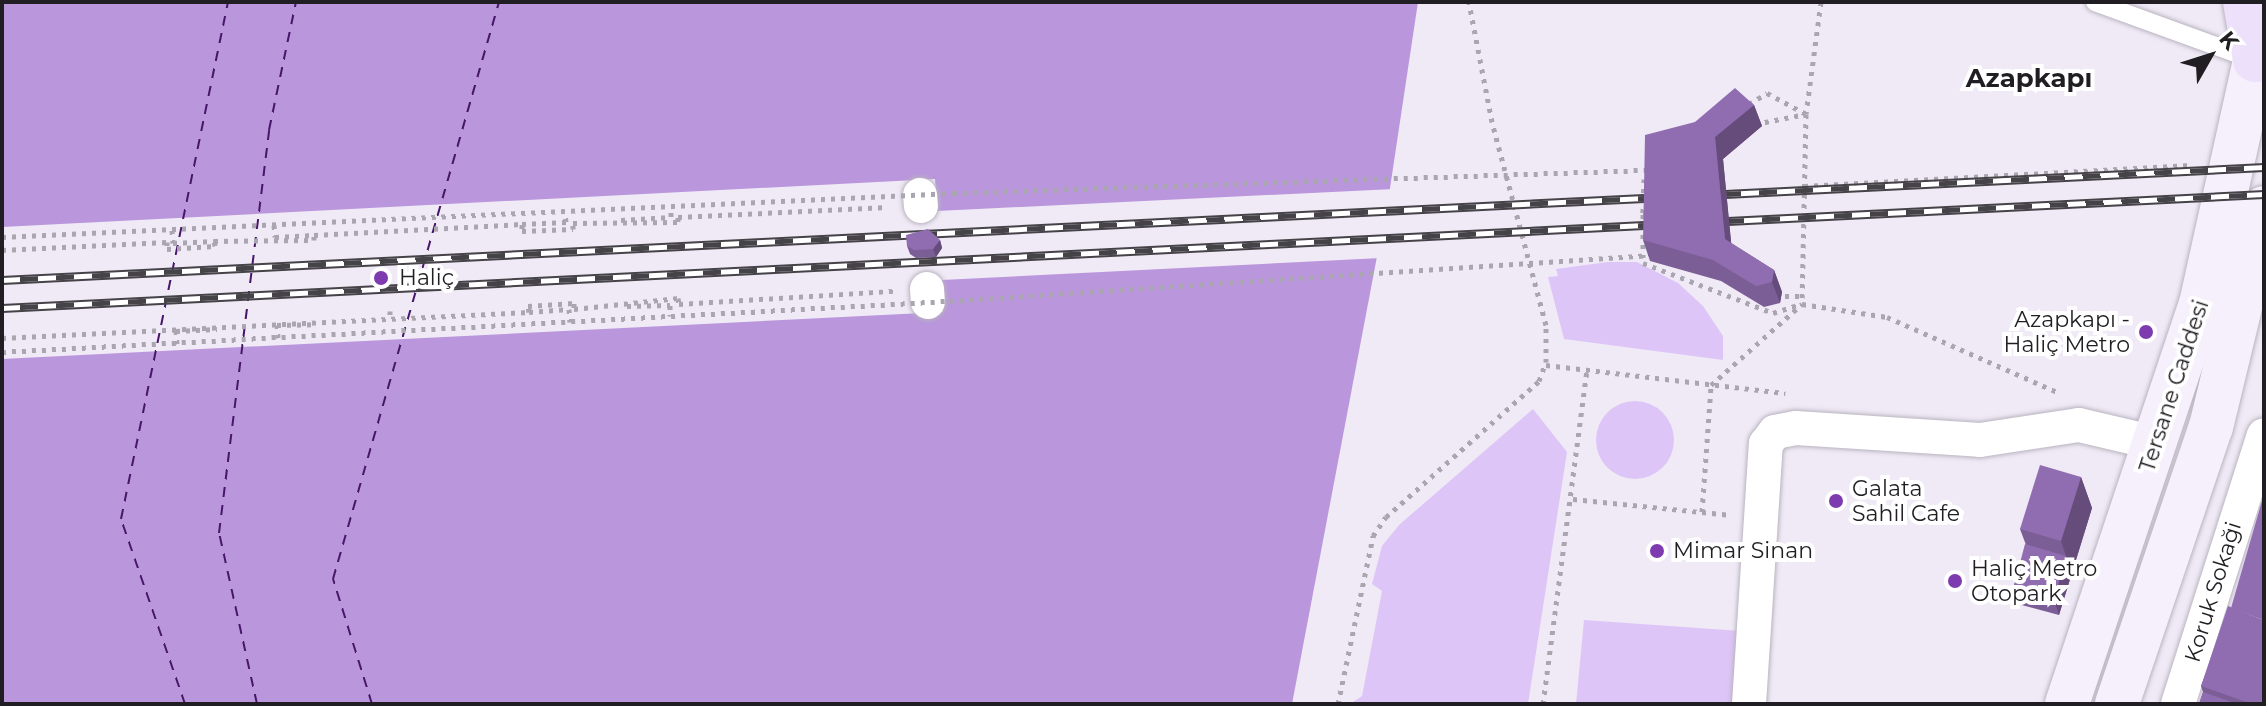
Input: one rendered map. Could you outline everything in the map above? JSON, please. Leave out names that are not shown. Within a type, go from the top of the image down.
[{"type":"main road","points":[[2245,2],[2260,43]]},
{"type":"main road","name":"Tersane Caddesi","points":[[2067,704],[2201,304],[2260,43]]},
{"type":"main road","name":"Tersane Caddesi","points":[[2117,704],[2211,427],[2263,223]]},
{"type":"street","points":[[1749,704],[1766,444],[1775,432],[1796,428],[1980,440],[2079,425],[2156,443]]},
{"type":"street","name":"Koruk Sokaği","points":[[2178,704],[2258,470],[2264,435]]},
{"type":"lane","points":[[2095,2],[2260,43]]},
{"type":"path","points":[[1338,704],[1373,536],[1386,517],[1539,381],[1546,362],[1546,325],[1492,122],[1469,2]]},
{"type":"path","points":[[1802,304],[1806,114],[1821,2]]},
{"type":"path","points":[[1740,108],[1767,93],[1806,114]]},
{"type":"path","points":[[1747,115],[1754,102]]},
{"type":"path","points":[[1749,128],[1759,121],[1806,114]]},
{"type":"path","points":[[1804,186],[2235,162]]},
{"type":"path","points":[[1645,166],[1643,263],[1773,313],[1802,304],[1887,317],[2060,394]]},
{"type":"path","points":[[2,237],[1655,168]]},
{"type":"path","points":[[621,220],[622,224],[678,222],[678,217],[920,200]]},
{"type":"path","points":[[522,224],[522,231],[671,217],[671,207]]},
{"type":"path","points":[[274,225],[275,237],[566,222],[565,212]]},
{"type":"path","points":[[1643,214],[1663,213]]},
{"type":"path","points":[[172,230],[173,243],[314,240],[314,235]]},
{"type":"path","points":[[387,231],[388,239]]},
{"type":"path","points":[[2,250],[167,242],[167,249],[215,246],[214,241]]},
{"type":"path","points":[[2,352],[570,322],[927,296],[1636,254],[1677,266]]},
{"type":"path","points":[[1768,292],[1779,298],[1800,296]]},
{"type":"path","points":[[627,306],[627,301],[678,298],[679,304],[927,296]]},
{"type":"path","points":[[1761,299],[1773,313]]},
{"type":"path","points":[[1573,499],[1702,512],[1711,385],[1802,304]]},
{"type":"path","points":[[529,312],[528,306],[543,305],[670,305],[670,316]]},
{"type":"path","points":[[278,338],[277,325],[569,309],[570,322]]},
{"type":"path","points":[[390,311],[390,320]]},
{"type":"path","points":[[177,344],[176,331],[273,326],[273,321],[316,319],[316,324]]},
{"type":"path","points":[[2,338],[216,324],[217,329]]},
{"type":"path","points":[[1543,704],[1573,499],[1587,369]]},
{"type":"shaded area","points":[[2,2],[1418,2],[1390,188],[1292,704],[2,704]]},
{"type":"shaded area","points":[[1608,262],[1637,262],[1678,283],[1703,306],[1723,336],[1723,360],[1564,339],[1548,277],[1558,276],[1556,269]]},
{"type":"shaded area","points":[[1635,401],[1650,404],[1663,412],[1671,425],[1674,440],[1671,455],[1663,468],[1650,476],[1635,479],[1620,476],[1607,468],[1599,455],[1596,440],[1599,425],[1607,412],[1620,404]]},
{"type":"shaded area","points":[[1533,409],[1567,452],[1528,704],[1350,704],[1362,696],[1382,591],[1372,584],[1382,546],[1399,525]]},
{"type":"shaded area","points":[[1584,620],[1741,631],[1739,704],[1576,704]]},
{"type":"pier","points":[[935,179],[937,211],[1394,189],[1381,258],[942,280],[943,312],[2,359],[2,227]]},
{"type":"building","points":[[1735,88],[1754,105],[1715,137],[1725,239],[1774,270],[1772,282],[1756,286],[1713,260],[1643,240],[1645,135],[1695,122]]},
{"type":"building","points":[[928,229],[940,240],[933,249],[914,250],[907,246],[906,235]]},
{"type":"building","points":[[2040,465],[2081,477],[2061,541],[2020,529]]},
{"type":"building","points":[[2264,494],[2264,620],[2231,608]]},
{"type":"building","points":[[2025,544],[2066,556],[2054,600],[2013,589]]},
{"type":"building","points":[[2228,606],[2264,620],[2264,704],[2252,704],[2201,686]]},
{"type":"building","points":[[2203,692],[2237,704],[2199,704]]},
{"type":"ferry route","points":[[185,704],[121,519],[228,2]]},
{"type":"ferry route","points":[[257,704],[219,533],[269,130],[296,2]]},
{"type":"ferry route","points":[[372,704],[333,579],[499,2]]},
{"type":"railway","points":[[1705,195],[2264,167]]},
{"type":"railway","points":[[1708,222],[2264,194]]},
{"type":"railway","points":[[2,280],[1665,197]]},
{"type":"railway","points":[[2,308],[1664,224]]},
{"type":"place","name":"Haliç","points":[[381,278]]},
{"type":"place","name":"Azapkapı - Haliç Metro","points":[[2146,332]]},
{"type":"place","name":"Galata Sahil Cafe","points":[[1836,501]]},
{"type":"place","name":"Mimar Sinan","points":[[1657,551]]},
{"type":"place","name":"Haliç Metro Otopark","points":[[1955,581]]},
{"type":"district","name":"Azapkapı","points":[[2029,79]]}]
